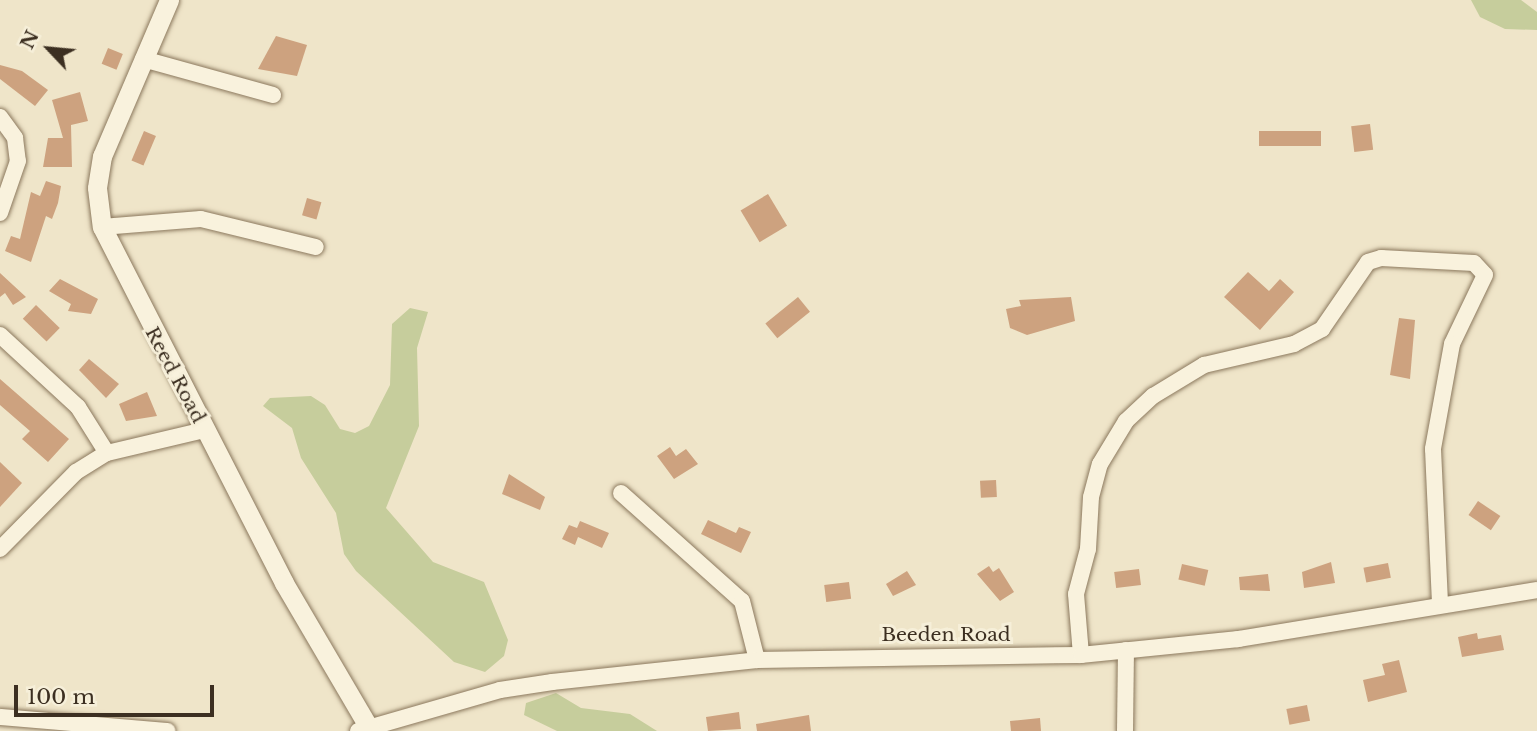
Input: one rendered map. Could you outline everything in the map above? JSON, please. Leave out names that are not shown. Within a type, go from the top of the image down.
[{"type":"street","name":"Reed Road","points":[[169,0],[97,172],[102,227],[204,430],[366,730]]},
{"type":"street","points":[[143,59],[273,94]]},
{"type":"street","points":[[0,117],[15,138],[18,161],[0,213]]},
{"type":"street","points":[[102,227],[201,219],[316,247]]},
{"type":"street","points":[[1081,656],[1076,594],[1088,549],[1091,497],[1100,464],[1126,421],[1153,396],[1204,365],[1282,348],[1322,329],[1368,262],[1381,257],[1474,263],[1485,275],[1452,344],[1433,449],[1440,605]]},
{"type":"street","points":[[0,335],[78,407],[107,453]]},
{"type":"street","points":[[3,541],[76,472],[107,453],[204,430]]},
{"type":"street","points":[[621,493],[743,601],[757,660]]},
{"type":"street","name":"Beeden Road","points":[[366,730],[500,690],[757,660],[1081,656],[1537,590]]},
{"type":"street","points":[[1125,731],[1126,650]]},
{"type":"street","points":[[0,717],[167,731]]},
{"type":"green space","points":[[1471,0],[1521,0],[1537,12],[1537,30],[1505,29],[1480,17]]},
{"type":"green space","points":[[410,308],[428,312],[417,348],[419,426],[386,508],[433,562],[484,582],[508,640],[504,656],[485,672],[454,662],[356,571],[344,554],[336,513],[301,458],[292,428],[263,406],[270,398],[311,396],[325,405],[340,429],[355,433],[369,426],[390,385],[392,324]]},
{"type":"green space","points":[[556,693],[581,708],[630,714],[657,731],[557,731],[524,715],[526,703]]},
{"type":"building","points":[[276,36],[307,45],[297,76],[258,69]]},
{"type":"building","points":[[108,48],[123,54],[116,70],[102,64]]},
{"type":"building","points":[[0,65],[22,71],[48,90],[35,106],[0,79]]},
{"type":"building","points":[[80,92],[88,121],[71,125],[72,167],[43,167],[48,138],[63,138],[52,100]]},
{"type":"building","points":[[1370,124],[1373,150],[1354,152],[1351,126]]},
{"type":"building","points":[[144,131],[156,136],[143,166],[131,160]]},
{"type":"building","points":[[1259,131],[1321,131],[1321,146],[1259,146]]},
{"type":"building","points":[[46,181],[61,186],[58,203],[52,219],[46,216],[31,262],[5,251],[11,236],[20,239],[31,192],[40,196]]},
{"type":"building","points":[[768,194],[787,226],[760,242],[741,210]]},
{"type":"building","points":[[307,198],[321,202],[316,219],[302,215]]},
{"type":"building","points":[[1248,272],[1269,291],[1280,279],[1294,292],[1260,330],[1224,297]]},
{"type":"building","points":[[0,273],[26,297],[13,305],[5,293],[0,297]]},
{"type":"building","points":[[60,279],[98,299],[91,314],[68,311],[71,304],[49,291]]},
{"type":"building","points":[[798,297],[810,312],[777,338],[765,323]]},
{"type":"building","points":[[1071,297],[1075,321],[1027,335],[1010,328],[1006,309],[1021,306],[1019,300]]},
{"type":"building","points":[[36,305],[60,328],[47,342],[23,319]]},
{"type":"building","points":[[1399,318],[1415,320],[1410,379],[1390,375]]},
{"type":"building","points":[[89,359],[119,384],[106,398],[79,370]]},
{"type":"building","points":[[0,379],[69,439],[48,462],[22,439],[30,431],[0,405]]},
{"type":"building","points":[[147,392],[157,416],[126,421],[119,404]]},
{"type":"building","points":[[670,447],[676,456],[686,449],[698,464],[674,479],[657,456]]},
{"type":"building","points":[[0,462],[22,483],[0,507]]},
{"type":"building","points":[[509,474],[545,497],[540,510],[502,494]]},
{"type":"building","points":[[996,480],[997,497],[981,498],[980,481]]},
{"type":"building","points":[[1478,501],[1500,516],[1491,530],[1468,515]]},
{"type":"building","points":[[708,520],[736,533],[739,527],[751,532],[741,553],[701,534]]},
{"type":"building","points":[[580,521],[609,533],[602,548],[578,537],[575,545],[562,539],[569,525],[577,528]]},
{"type":"building","points":[[1331,562],[1335,583],[1304,588],[1302,572]]},
{"type":"building","points":[[1388,563],[1391,578],[1366,582],[1363,568]]},
{"type":"building","points":[[1182,564],[1208,570],[1205,586],[1178,580]]},
{"type":"building","points":[[989,566],[993,572],[999,568],[1014,592],[1000,601],[977,574]]},
{"type":"building","points":[[1139,569],[1141,585],[1116,588],[1114,572]]},
{"type":"building","points":[[907,571],[916,585],[893,596],[886,584]]},
{"type":"building","points":[[1268,574],[1270,591],[1240,590],[1239,577]]},
{"type":"building","points":[[849,582],[851,599],[826,602],[824,585]]},
{"type":"building","points":[[1477,633],[1478,639],[1501,635],[1504,650],[1462,657],[1458,637]]},
{"type":"building","points":[[1399,660],[1407,692],[1368,702],[1363,680],[1385,675],[1382,664]]},
{"type":"building","points":[[1307,705],[1310,721],[1289,725],[1286,709]]},
{"type":"building","points":[[739,712],[741,729],[708,731],[706,717]]},
{"type":"building","points":[[809,715],[811,731],[757,731],[756,724]]},
{"type":"building","points":[[1040,718],[1041,731],[1011,731],[1010,721]]}]
